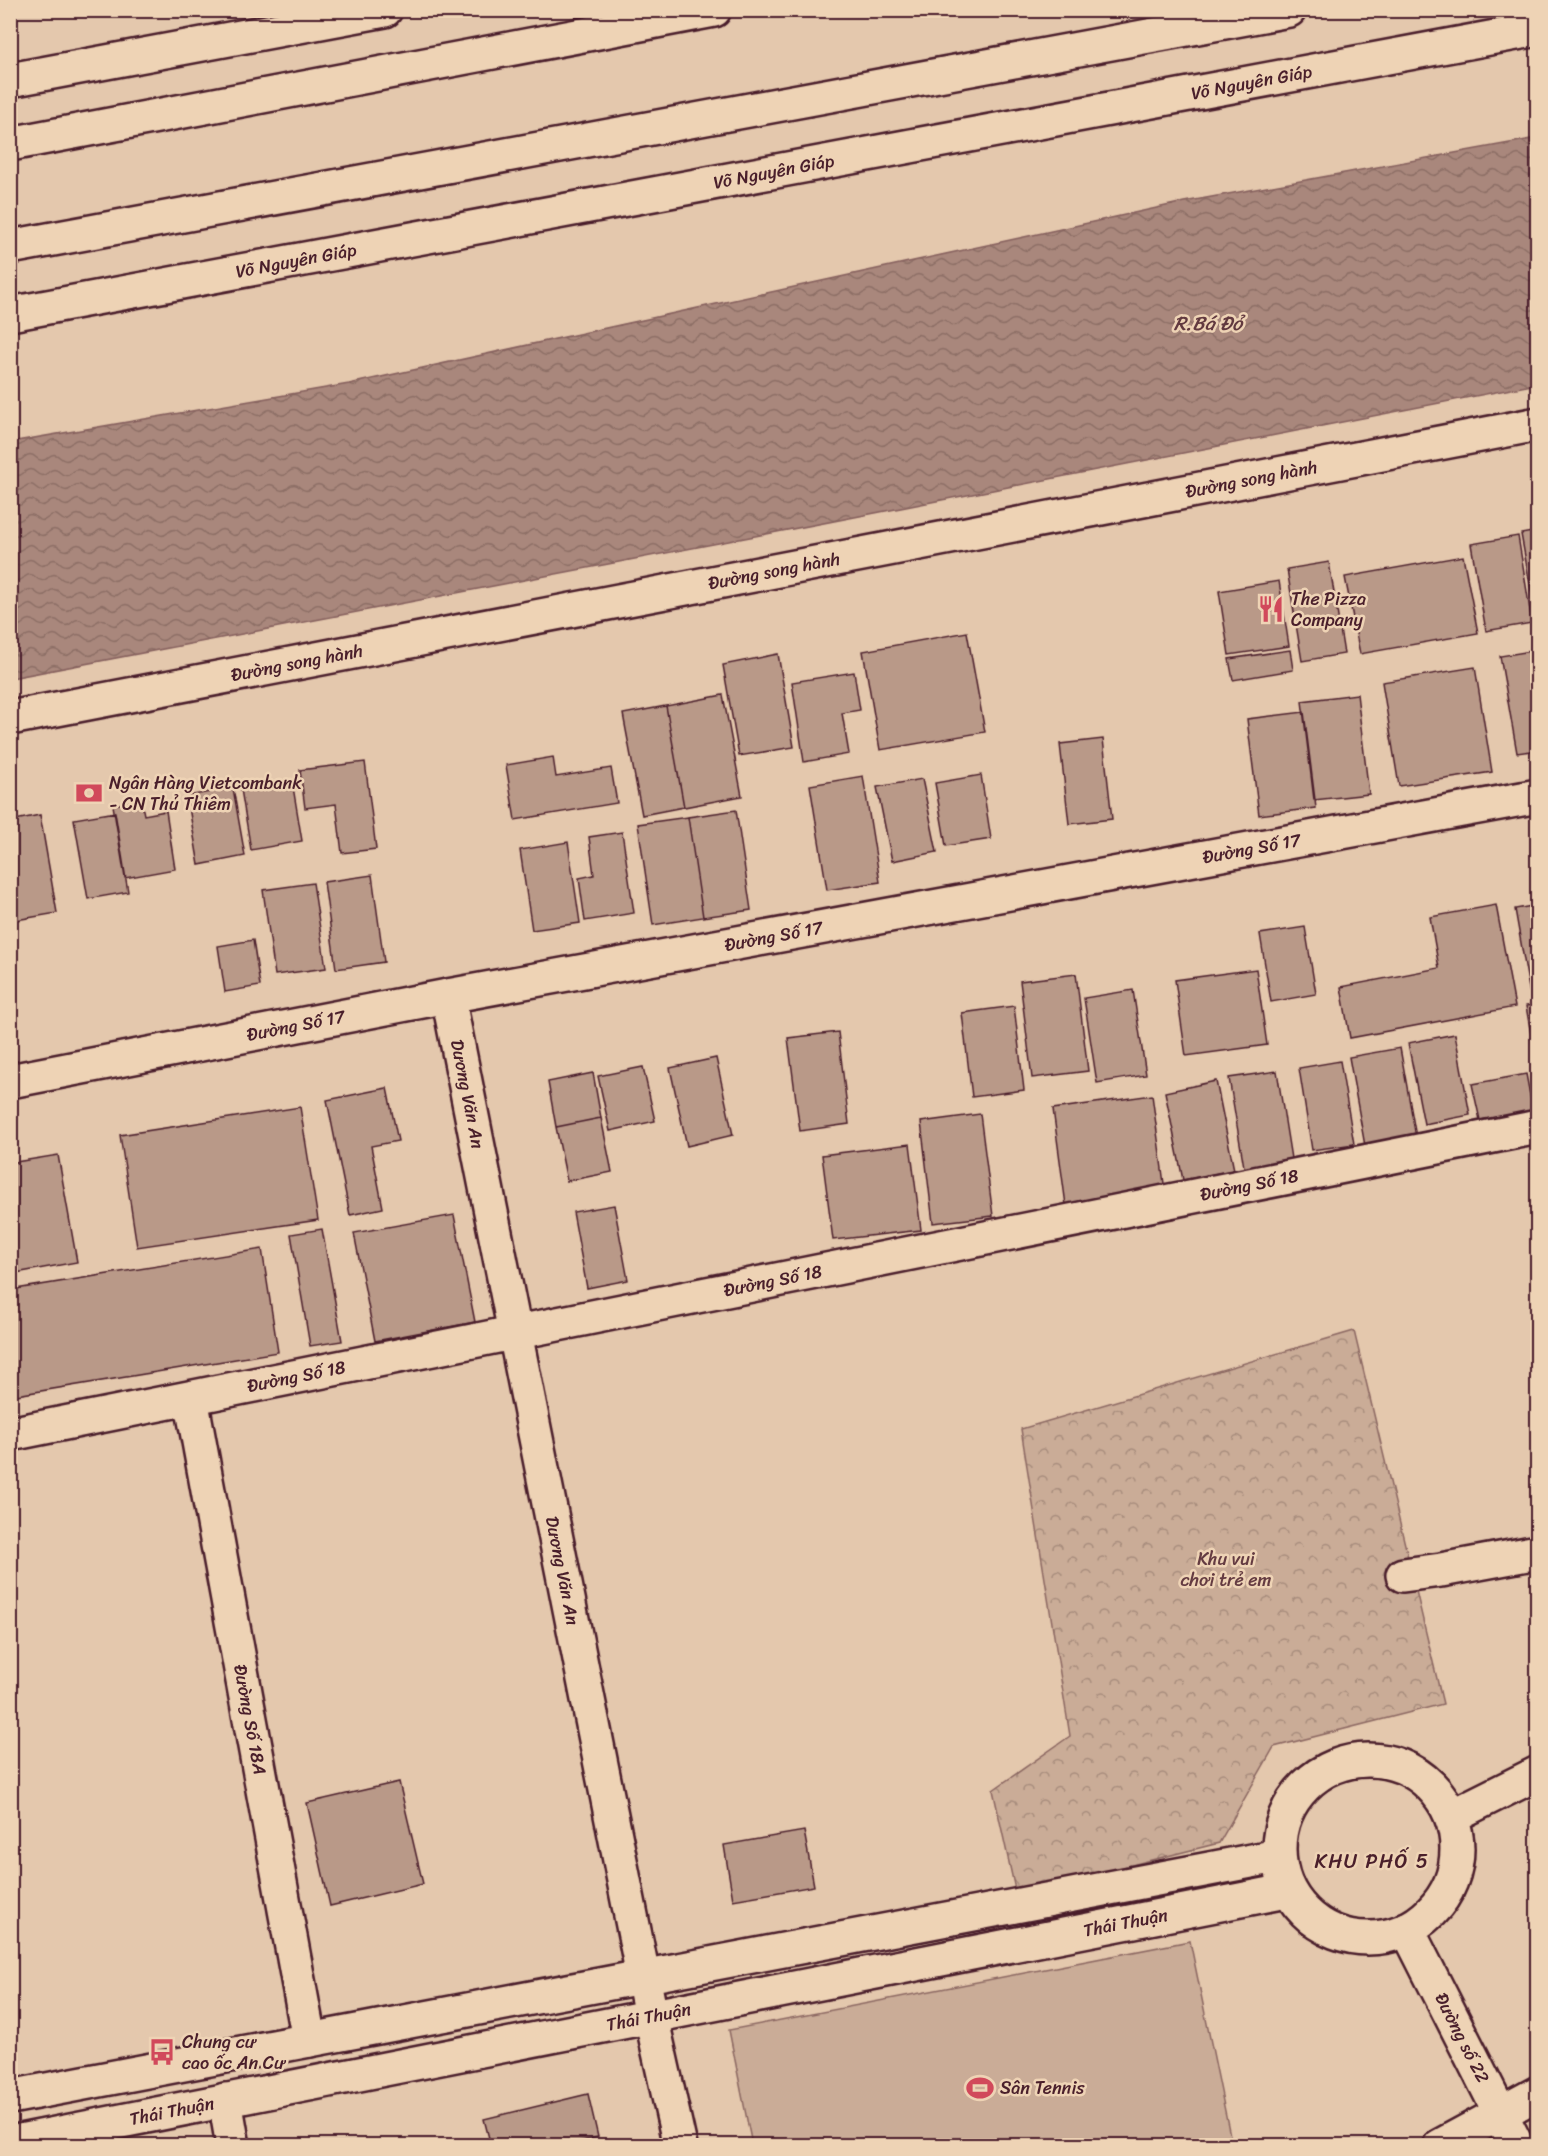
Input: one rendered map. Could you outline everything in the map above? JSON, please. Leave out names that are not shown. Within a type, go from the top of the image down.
[{"type":"main road","points":[[10,80],[385,10]]},
{"type":"main road","points":[[10,144],[714,10]]},
{"type":"main road","points":[[10,247],[1289,10]]},
{"type":"main road","name":"Võ Nguyên Giáp","points":[[10,314],[1538,29]]},
{"type":"main road","name":"Đường song hành","points":[[10,718],[1538,424]]},
{"type":"main road","name":"Đường Số 17","points":[[10,1081],[448,996],[1538,796]]},
{"type":"main road","name":"Dương Văn An","points":[[448,996],[651,2016],[680,2145]]},
{"type":"main road","name":"Đường Số 18","points":[[10,1434],[1538,1127]]},
{"type":"main road","name":"Đường Số 18A","points":[[191,1398],[309,2040]]},
{"type":"main road","points":[[1403,1575],[1538,1552]]},
{"type":"main road","points":[[1362,1759],[1406,1766],[1440,1793],[1452,1816],[1458,1836],[1454,1877],[1434,1910],[1407,1929],[1376,1938],[1346,1935],[1330,1929],[1304,1911],[1286,1891],[1278,1856],[1280,1833],[1285,1816],[1292,1803],[1312,1779],[1331,1767],[1362,1759]]},
{"type":"main road","points":[[1452,1816],[1538,1773]]},
{"type":"main road","name":"Thái Thuận","points":[[10,2097],[1278,1856]]},
{"type":"main road","name":"Thái Thuận","points":[[23,2142],[225,2100],[1286,1891]]},
{"type":"main road","name":"Đường số 22","points":[[1407,1929],[1517,2145]]},
{"type":"main road","points":[[1440,2145],[1538,2094]]},
{"type":"main road","points":[[225,2100],[233,2145]]},
{"type":"green space","name":"Khu vui chơi trẻ em","points":[[1354,1331],[1443,1704],[1274,1747],[1219,1843],[1016,1894],[993,1790],[1070,1736],[1021,1429]]},
{"type":"green space","name":"Sân Tennis","points":[[1190,1941],[1232,2145],[752,2145],[729,2030]]},
{"type":"water","name":"R.Bá Đỏ","points":[[1537,138],[1537,384],[11,678],[11,442],[349,384],[1184,202]]},
{"type":"building","points":[[1538,531],[1538,618],[1536,618],[1521,534]]},
{"type":"building","points":[[1518,536],[1532,623],[1486,631],[1471,544]]},
{"type":"building","points":[[1463,556],[1478,633],[1360,654],[1345,577]]},
{"type":"building","points":[[1329,562],[1344,654],[1302,661],[1287,569]]},
{"type":"building","points":[[1279,581],[1289,646],[1229,655],[1219,591]]},
{"type":"building","points":[[967,632],[985,732],[880,750],[863,651]]},
{"type":"building","points":[[1290,650],[1293,670],[1233,680],[1229,659]]},
{"type":"building","points":[[1538,650],[1538,750],[1517,753],[1500,656]]},
{"type":"building","points":[[778,654],[794,747],[739,756],[723,665]]},
{"type":"building","points":[[1475,667],[1492,772],[1399,786],[1382,682]]},
{"type":"building","points":[[854,672],[860,710],[842,713],[849,754],[804,762],[792,682]]},
{"type":"building","points":[[1357,694],[1369,794],[1314,800],[1302,701]]},
{"type":"building","points":[[723,695],[742,796],[684,807],[666,706]]},
{"type":"building","points":[[666,706],[684,807],[642,815],[623,714]]},
{"type":"building","points":[[1304,712],[1316,808],[1259,815],[1247,719]]},
{"type":"building","points":[[1103,739],[1112,819],[1069,824],[1060,744]]},
{"type":"building","points":[[553,757],[556,777],[611,768],[617,803],[515,820],[506,765]]},
{"type":"building","points":[[365,762],[376,849],[342,853],[336,804],[305,808],[300,770]]},
{"type":"building","points":[[981,775],[991,839],[946,846],[935,783]]},
{"type":"building","points":[[863,776],[880,882],[827,890],[810,785]]},
{"type":"building","points":[[922,779],[937,852],[892,861],[877,787]]},
{"type":"building","points":[[292,781],[302,841],[251,850],[241,789]]},
{"type":"building","points":[[233,788],[245,856],[199,865],[187,796]]},
{"type":"building","points":[[141,800],[144,815],[166,811],[175,869],[125,878],[113,805]]},
{"type":"building","points":[[736,810],[751,910],[703,917],[688,817]]},
{"type":"building","points":[[115,812],[128,892],[88,899],[74,819]]},
{"type":"building","points":[[40,815],[57,913],[10,921],[10,821]]},
{"type":"building","points":[[688,817],[703,917],[653,925],[638,824]]},
{"type":"building","points":[[622,832],[634,913],[585,921],[579,878],[594,875],[589,837]]},
{"type":"building","points":[[568,842],[580,923],[532,930],[520,850]]},
{"type":"building","points":[[372,875],[384,962],[336,969],[324,882]]},
{"type":"building","points":[[313,883],[326,968],[275,975],[263,890]]},
{"type":"building","points":[[1496,905],[1515,1007],[1350,1038],[1341,987],[1439,968],[1430,917]]},
{"type":"building","points":[[1538,905],[1538,999],[1531,1000],[1515,909]]},
{"type":"building","points":[[1305,927],[1316,994],[1271,1002],[1260,934]]},
{"type":"building","points":[[253,940],[260,986],[225,992],[218,946]]},
{"type":"building","points":[[1256,969],[1267,1045],[1186,1056],[1175,980]]},
{"type":"building","points":[[1076,974],[1088,1071],[1032,1078],[1020,981]]},
{"type":"building","points":[[1133,990],[1146,1075],[1097,1083],[1084,998]]},
{"type":"building","points":[[1538,1004],[1538,1075],[1526,1006]]},
{"type":"building","points":[[1014,1006],[1024,1090],[972,1097],[962,1013]]},
{"type":"building","points":[[838,1032],[849,1124],[800,1131],[788,1038]]},
{"type":"building","points":[[1455,1034],[1470,1115],[1424,1124],[1408,1043]]},
{"type":"building","points":[[1400,1048],[1416,1137],[1365,1146],[1349,1057]]},
{"type":"building","points":[[716,1058],[733,1135],[687,1146],[670,1068]]},
{"type":"building","points":[[1340,1061],[1354,1144],[1312,1150],[1299,1068]]},
{"type":"building","points":[[643,1067],[655,1121],[610,1131],[598,1076]]},
{"type":"building","points":[[1277,1071],[1292,1165],[1245,1173],[1229,1078]]},
{"type":"building","points":[[593,1073],[601,1118],[556,1127],[548,1082]]},
{"type":"building","points":[[1526,1074],[1533,1111],[1480,1120],[1472,1084]]},
{"type":"building","points":[[1216,1081],[1234,1170],[1183,1180],[1165,1092]]},
{"type":"building","points":[[387,1088],[398,1141],[371,1146],[383,1208],[350,1215],[327,1100]]},
{"type":"building","points":[[1152,1095],[1165,1191],[1066,1205],[1053,1109]]},
{"type":"building","points":[[300,1107],[318,1220],[137,1247],[120,1135]]},
{"type":"building","points":[[980,1114],[993,1216],[933,1223],[921,1122]]},
{"type":"building","points":[[601,1118],[612,1172],[567,1181],[556,1127]]},
{"type":"building","points":[[910,1144],[921,1230],[833,1240],[822,1155]]},
{"type":"building","points":[[58,1155],[77,1262],[10,1274],[10,1163]]},
{"type":"building","points":[[614,1205],[628,1280],[587,1288],[573,1212]]},
{"type":"building","points":[[454,1215],[475,1322],[375,1341],[354,1233]]},
{"type":"building","points":[[322,1229],[342,1341],[310,1346],[291,1234]]},
{"type":"building","points":[[262,1249],[278,1352],[10,1396],[10,1290]]},
{"type":"building","points":[[399,1782],[423,1884],[330,1906],[307,1803]]},
{"type":"building","points":[[804,1831],[814,1886],[733,1900],[724,1845]]},
{"type":"building","points":[[588,2094],[598,2137],[563,2146],[491,2146],[484,2119]]},
{"type":"place","name":"The Pizza Company","points":[[1271,609]]},
{"type":"place","name":"Ngân Hàng Vietcombank - CN Thủ Thiêm","points":[[89,793]]},
{"type":"place","name":"Chung cư cao ốc An Cư","points":[[162,2052]]},
{"type":"place","name":"Sân Tennis","points":[[980,2088]]},
{"type":"district","name":"KHU PHỐ 5","points":[[1372,1861]]}]
